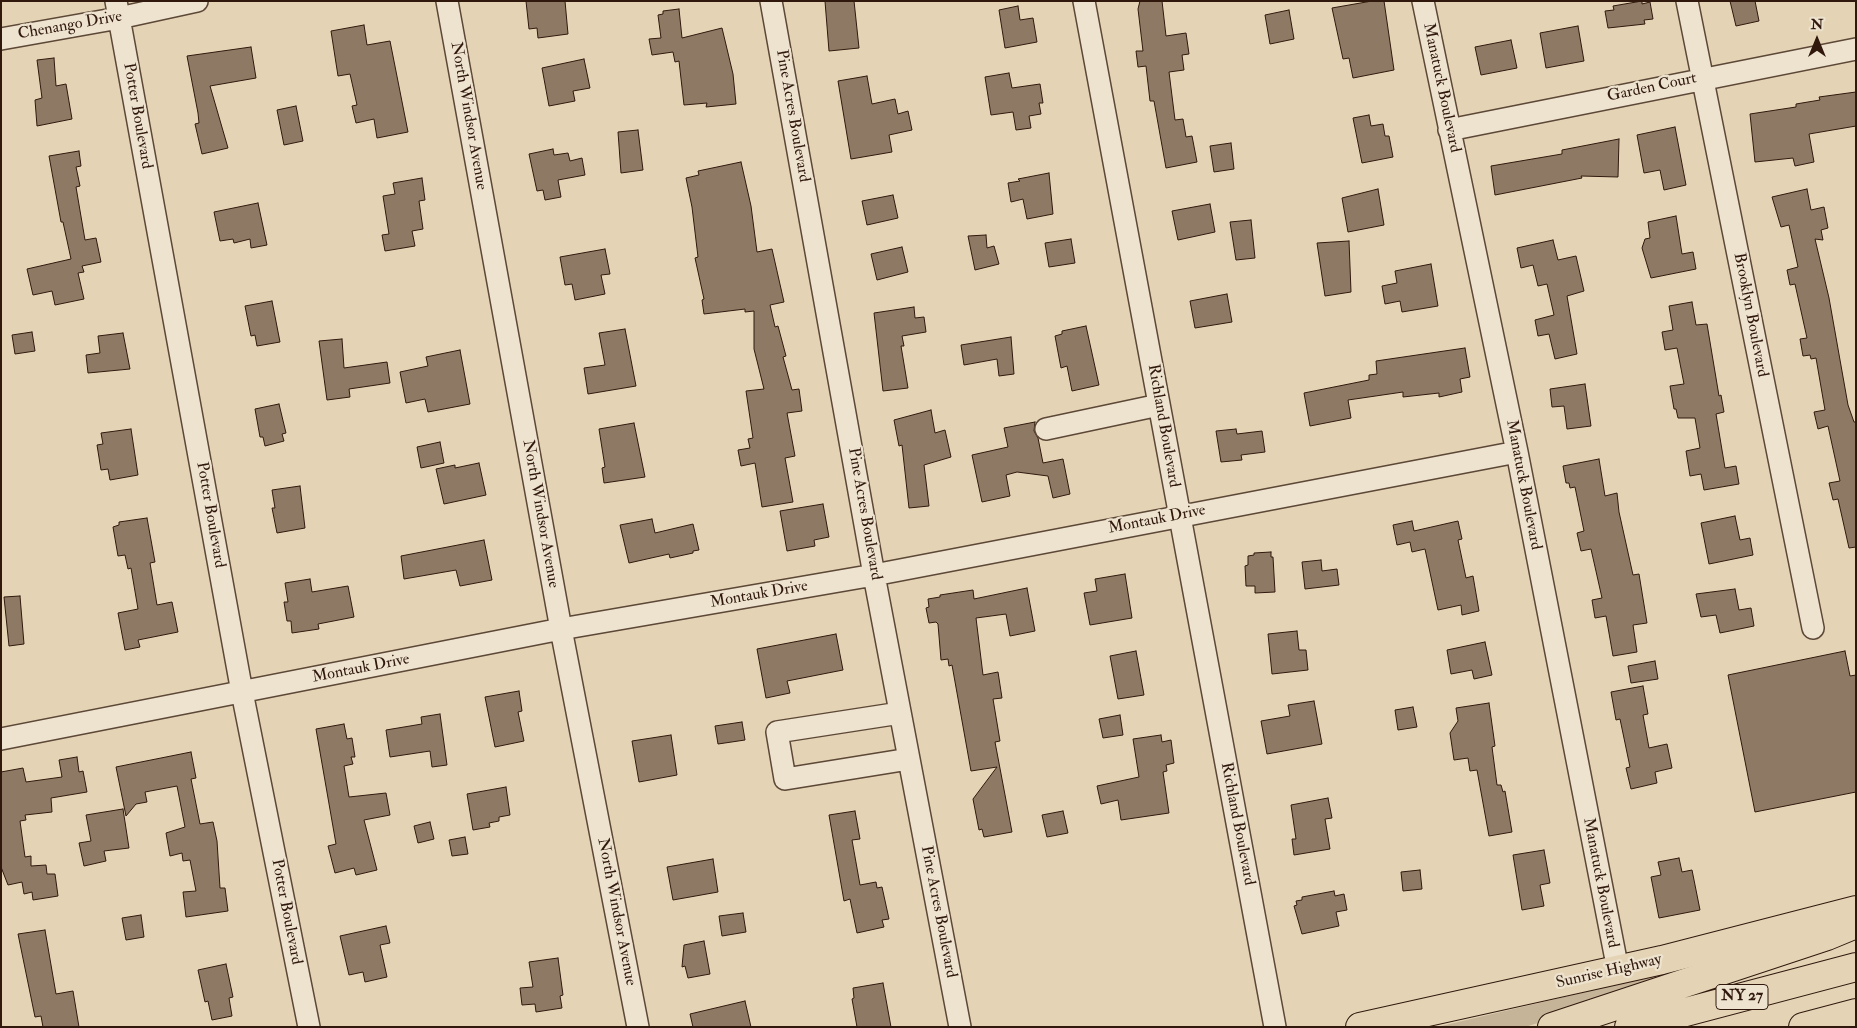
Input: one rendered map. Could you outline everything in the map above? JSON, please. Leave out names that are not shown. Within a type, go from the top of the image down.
[{"type":"main road","name":"Sunrise Highway","points":[[1360,1027],[1618,970],[1856,910]]},
{"type":"main road","points":[[1552,1027],[1827,936],[1856,924]]},
{"type":"main road","name":"NY 27","points":[[1629,1027],[1856,967]]},
{"type":"main road","points":[[1803,1027],[1856,1013]]},
{"type":"street","name":"Chenango Drive","points":[[1,39],[118,10],[197,1]]},
{"type":"street","name":"North Windsor Avenue","points":[[447,1],[561,629],[638,1027]]},
{"type":"street","name":"Pine Acres Boulevard","points":[[771,1],[874,575],[960,1027]]},
{"type":"street","name":"Richland Boulevard","points":[[1084,1],[1275,1027]]},
{"type":"street","name":"Manatuck Boulevard","points":[[1423,1],[1516,452],[1618,970]]},
{"type":"street","name":"Brooklyn Boulevard","points":[[1687,1],[1813,628]]},
{"type":"street","name":"Potter Boulevard","points":[[118,10],[242,692],[310,1027]]},
{"type":"street","name":"Garden Court","points":[[1449,130],[1702,78],[1856,49]]},
{"type":"street","points":[[1046,429],[1159,405]]},
{"type":"street","name":"Montauk Drive","points":[[1,739],[561,629],[874,575],[1179,515],[1516,452]]},
{"type":"street","points":[[900,713],[776,732],[784,779],[909,759]]},
{"type":"shaded area","points":[[1683,969],[1683,978],[1525,1027],[1437,1027]]},
{"type":"building","points":[[526,1],[565,1],[568,34],[538,38],[537,28],[529,29]]},
{"type":"building","points":[[825,1],[854,1],[859,48],[829,51]]},
{"type":"building","points":[[1140,1],[1162,1],[1166,36],[1186,33],[1189,54],[1182,55],[1184,70],[1169,72],[1175,120],[1183,119],[1186,137],[1192,136],[1197,162],[1166,168],[1154,101],[1150,101],[1146,66],[1138,67],[1136,51],[1143,51],[1138,9]]},
{"type":"building","points":[[1372,1],[1384,1],[1394,70],[1353,78],[1349,58],[1343,59],[1332,8]]},
{"type":"building","points":[[1642,1],[1642,4],[1650,2],[1653,19],[1644,20],[1645,24],[1608,28],[1605,11],[1614,10],[1613,6]]},
{"type":"building","points":[[1730,1],[1755,1],[1759,21],[1736,26]]},
{"type":"building","points":[[1018,6],[1020,20],[1033,18],[1037,42],[1005,48],[999,10]]},
{"type":"building","points":[[679,9],[682,38],[722,28],[733,74],[736,104],[706,107],[707,103],[684,105],[679,61],[675,62],[673,52],[652,55],[649,39],[661,38],[658,15],[663,14],[663,11]]},
{"type":"building","points":[[1289,10],[1294,39],[1270,44],[1265,15]]},
{"type":"building","points":[[364,25],[367,45],[390,41],[408,132],[377,138],[374,119],[356,123],[352,106],[357,105],[350,74],[338,76],[331,31]]},
{"type":"building","points":[[1578,26],[1584,61],[1546,68],[1540,33]]},
{"type":"building","points":[[1511,40],[1517,68],[1481,75],[1475,47]]},
{"type":"building","points":[[251,47],[256,78],[210,86],[228,148],[202,154],[195,124],[199,123],[198,113],[187,56]]},
{"type":"building","points":[[54,58],[56,86],[66,84],[72,119],[37,126],[35,100],[42,98],[37,60]]},
{"type":"building","points":[[584,59],[590,88],[573,91],[575,101],[549,106],[542,68]]},
{"type":"building","points":[[1009,73],[1012,88],[1040,84],[1043,103],[1039,103],[1041,114],[1029,116],[1031,128],[1016,130],[1013,112],[991,115],[985,77]]},
{"type":"building","points":[[867,76],[872,104],[895,99],[898,114],[908,111],[912,130],[889,135],[892,152],[851,159],[838,81]]},
{"type":"building","points":[[1856,92],[1856,126],[1809,134],[1814,162],[1795,166],[1793,158],[1755,162],[1750,114],[1796,107],[1796,104],[1820,100],[1819,97]]},
{"type":"building","points":[[296,106],[303,141],[284,145],[277,110]]},
{"type":"building","points":[[1369,115],[1371,126],[1383,124],[1385,136],[1389,136],[1393,157],[1362,163],[1353,118]]},
{"type":"building","points":[[1675,127],[1686,185],[1664,190],[1660,170],[1644,173],[1637,135]]},
{"type":"building","points":[[638,130],[643,170],[621,173],[618,132]]},
{"type":"building","points":[[1619,139],[1618,177],[1581,176],[1582,178],[1495,195],[1491,166],[1562,154],[1562,150]]},
{"type":"building","points":[[1231,143],[1234,169],[1214,172],[1210,146]]},
{"type":"building","points":[[553,149],[554,155],[568,153],[570,161],[582,158],[585,175],[558,180],[561,197],[545,200],[543,190],[537,191],[529,154]]},
{"type":"building","points":[[79,151],[81,166],[76,167],[80,186],[76,187],[85,240],[96,238],[101,262],[82,266],[84,272],[78,273],[84,299],[55,305],[52,291],[33,295],[27,269],[71,259],[63,222],[61,222],[49,156]]},
{"type":"building","points":[[741,162],[751,206],[757,252],[772,249],[784,302],[770,305],[775,327],[778,326],[786,356],[783,357],[792,390],[799,389],[802,411],[787,413],[795,456],[785,458],[793,502],[762,507],[755,463],[741,466],[738,450],[750,448],[748,439],[753,438],[746,391],[764,389],[754,349],[754,311],[745,312],[745,309],[704,314],[702,300],[704,299],[695,258],[698,257],[692,207],[686,178],[699,175],[698,171]]},
{"type":"building","points":[[1049,173],[1053,214],[1027,219],[1023,199],[1011,202],[1008,183],[1020,181],[1018,179]]},
{"type":"building","points":[[422,178],[425,200],[419,201],[423,229],[412,231],[415,246],[385,251],[382,235],[389,234],[383,196],[395,194],[393,183]]},
{"type":"building","points":[[1378,189],[1384,225],[1348,232],[1342,198]]},
{"type":"building","points":[[1807,189],[1811,210],[1824,207],[1828,228],[1821,230],[1823,240],[1815,239],[1829,298],[1848,405],[1854,422],[1856,422],[1856,547],[1849,548],[1838,499],[1833,500],[1829,483],[1840,481],[1828,426],[1818,429],[1814,412],[1825,410],[1816,358],[1811,359],[1810,355],[1803,356],[1800,339],[1807,338],[1795,284],[1790,285],[1787,270],[1798,267],[1789,225],[1781,227],[1772,197]]},
{"type":"building","points":[[893,195],[898,218],[867,225],[862,201]]},
{"type":"building","points":[[258,203],[267,245],[251,248],[250,239],[234,243],[233,239],[220,241],[214,212]]},
{"type":"building","points":[[1210,204],[1215,232],[1178,240],[1172,211]]},
{"type":"building","points":[[1676,216],[1682,254],[1693,252],[1696,269],[1651,278],[1642,248],[1645,239],[1650,238],[1648,222]]},
{"type":"building","points":[[1251,220],[1255,258],[1236,260],[1230,222]]},
{"type":"building","points":[[986,235],[987,248],[994,246],[999,264],[975,270],[968,236]]},
{"type":"building","points":[[1071,239],[1075,263],[1049,267],[1045,243]]},
{"type":"building","points":[[1553,240],[1558,260],[1576,256],[1584,291],[1567,296],[1577,354],[1555,359],[1549,334],[1538,336],[1535,320],[1554,315],[1547,284],[1538,286],[1533,265],[1521,268],[1517,248]]},
{"type":"building","points":[[1349,241],[1351,292],[1325,296],[1317,243]]},
{"type":"building","points":[[902,247],[908,272],[877,280],[871,254]]},
{"type":"building","points":[[605,249],[610,274],[601,275],[605,294],[575,300],[572,284],[565,285],[560,257]]},
{"type":"building","points":[[1431,264],[1438,306],[1402,312],[1400,301],[1385,304],[1382,286],[1397,283],[1395,271]]},
{"type":"building","points":[[1227,294],[1232,322],[1195,328],[1190,301]]},
{"type":"building","points":[[272,301],[280,342],[257,346],[255,335],[251,336],[245,306]]},
{"type":"building","points":[[1692,302],[1696,325],[1707,324],[1719,396],[1721,395],[1724,412],[1716,414],[1725,468],[1736,466],[1739,484],[1704,490],[1701,474],[1690,476],[1686,451],[1700,448],[1695,418],[1678,418],[1676,409],[1674,409],[1670,386],[1684,384],[1677,348],[1665,350],[1662,332],[1673,330],[1669,306]]},
{"type":"building","points":[[914,307],[915,318],[924,317],[926,332],[902,336],[904,346],[901,346],[908,388],[883,391],[874,313]]},
{"type":"building","points":[[1086,326],[1099,385],[1072,391],[1067,366],[1061,368],[1055,336],[1062,334],[1062,331]]},
{"type":"building","points":[[625,329],[636,386],[588,394],[584,368],[605,365],[599,333]]},
{"type":"building","points":[[32,332],[35,351],[15,354],[12,335]]},
{"type":"building","points":[[123,333],[130,369],[88,373],[86,355],[100,353],[98,336]]},
{"type":"building","points":[[1011,337],[1014,374],[999,376],[997,359],[964,365],[961,345]]},
{"type":"building","points":[[342,339],[344,368],[387,362],[390,383],[349,389],[350,397],[327,400],[319,341]]},
{"type":"building","points":[[1465,348],[1470,377],[1460,379],[1462,392],[1439,397],[1439,393],[1403,397],[1403,392],[1348,400],[1351,418],[1310,426],[1304,393],[1369,380],[1369,375],[1377,374],[1376,361]]},
{"type":"building","points":[[460,350],[470,404],[428,412],[425,399],[406,403],[400,372],[428,366],[426,357]]},
{"type":"building","points":[[1585,384],[1591,426],[1567,429],[1564,406],[1552,407],[1550,389]]},
{"type":"building","points":[[279,404],[286,433],[282,434],[284,441],[265,446],[263,437],[260,437],[255,409]]},
{"type":"building","points":[[931,410],[935,433],[945,430],[951,457],[924,465],[929,506],[909,508],[902,445],[899,446],[894,420]]},
{"type":"building","points":[[1035,422],[1034,431],[1038,438],[1043,463],[1063,459],[1070,494],[1053,498],[1048,476],[1017,472],[1006,475],[1010,496],[982,502],[972,455],[1008,447],[1004,428]]},
{"type":"building","points":[[634,423],[645,477],[604,483],[602,468],[605,467],[599,429]]},
{"type":"building","points":[[131,429],[138,475],[110,480],[108,469],[101,470],[97,445],[103,444],[101,433]]},
{"type":"building","points":[[1236,429],[1237,434],[1262,431],[1265,452],[1241,455],[1242,460],[1221,462],[1216,431]]},
{"type":"building","points":[[440,442],[444,463],[421,468],[417,447]]},
{"type":"building","points":[[1599,459],[1605,496],[1617,493],[1619,512],[1633,575],[1639,574],[1647,623],[1633,625],[1637,652],[1613,656],[1606,616],[1595,618],[1592,600],[1602,598],[1591,549],[1581,551],[1577,533],[1584,531],[1575,487],[1570,488],[1569,483],[1566,483],[1563,466]]},
{"type":"building","points":[[479,463],[486,495],[444,504],[436,469],[455,465],[455,468]]},
{"type":"building","points":[[300,486],[305,528],[277,533],[272,508],[275,508],[272,490]]},
{"type":"building","points":[[823,504],[829,537],[814,540],[815,546],[787,551],[780,511]]},
{"type":"building","points":[[1735,516],[1740,540],[1750,538],[1753,555],[1709,564],[1701,523]]},
{"type":"building","points":[[147,518],[155,562],[150,563],[157,605],[172,602],[178,632],[138,640],[140,647],[125,650],[118,613],[138,609],[131,568],[128,569],[125,555],[118,556],[113,527],[119,525],[119,522]]},
{"type":"building","points":[[652,519],[655,533],[693,524],[699,550],[670,558],[669,554],[629,563],[620,525]]},
{"type":"building","points":[[1412,521],[1414,531],[1458,521],[1462,539],[1458,540],[1466,578],[1473,576],[1479,611],[1462,615],[1461,605],[1438,610],[1425,549],[1412,552],[1410,542],[1397,545],[1393,525]]},
{"type":"building","points":[[484,540],[492,580],[460,586],[456,570],[404,579],[401,556]]},
{"type":"building","points":[[1271,552],[1275,592],[1255,593],[1255,586],[1246,586],[1245,566],[1248,565],[1248,556],[1254,555],[1254,553]]},
{"type":"building","points":[[1321,560],[1322,571],[1337,569],[1339,585],[1305,589],[1302,562]]},
{"type":"building","points":[[1125,574],[1132,618],[1090,625],[1084,593],[1097,591],[1095,579]]},
{"type":"building","points":[[310,579],[312,592],[348,586],[354,617],[318,624],[319,629],[292,633],[291,621],[287,621],[284,602],[288,602],[285,583]]},
{"type":"building","points":[[1027,588],[1035,631],[1010,636],[1006,614],[976,618],[983,675],[998,672],[1002,698],[993,699],[1000,741],[995,742],[1012,832],[984,837],[982,829],[979,830],[973,799],[997,767],[971,771],[952,665],[949,666],[948,659],[941,660],[938,624],[936,622],[929,623],[926,608],[929,607],[928,599],[940,597],[940,595],[973,590],[974,599]]},
{"type":"building","points":[[1735,589],[1739,610],[1751,608],[1754,626],[1720,633],[1716,615],[1701,617],[1696,594]]},
{"type":"building","points":[[20,596],[24,644],[9,646],[4,597]]},
{"type":"building","points":[[1297,631],[1299,650],[1306,650],[1308,670],[1272,674],[1268,634]]},
{"type":"building","points":[[836,634],[843,670],[787,681],[790,693],[766,698],[757,649]]},
{"type":"building","points":[[1485,642],[1492,675],[1474,679],[1472,670],[1451,674],[1447,650]]},
{"type":"building","points":[[1136,651],[1144,695],[1118,699],[1110,656]]},
{"type":"building","points":[[1845,651],[1850,676],[1856,675],[1856,792],[1755,812],[1728,675]]},
{"type":"building","points":[[1655,661],[1658,679],[1631,683],[1628,666]]},
{"type":"building","points":[[1643,686],[1648,714],[1643,715],[1649,748],[1667,744],[1672,768],[1655,772],[1657,783],[1631,789],[1626,768],[1630,767],[1620,719],[1616,720],[1611,692]]},
{"type":"building","points":[[519,691],[522,711],[518,712],[524,741],[495,747],[485,697]]},
{"type":"building","points":[[1314,701],[1322,744],[1267,754],[1261,721],[1290,716],[1288,705]]},
{"type":"building","points":[[1489,703],[1495,746],[1492,747],[1497,785],[1501,785],[1503,792],[1505,791],[1512,832],[1489,836],[1477,770],[1470,771],[1468,758],[1454,760],[1450,733],[1458,721],[1456,708]]},
{"type":"building","points":[[1413,707],[1417,727],[1398,730],[1395,710]]},
{"type":"building","points":[[440,714],[447,765],[432,767],[430,751],[390,757],[386,730],[422,724],[421,717]]},
{"type":"building","points":[[1120,715],[1123,735],[1103,738],[1099,719]]},
{"type":"building","points":[[742,722],[745,740],[718,744],[715,726]]},
{"type":"building","points":[[344,724],[347,739],[352,738],[355,757],[351,757],[353,764],[344,766],[349,797],[386,793],[390,815],[364,820],[377,870],[356,875],[354,868],[335,873],[328,846],[336,844],[316,729]]},
{"type":"building","points":[[671,735],[677,775],[639,782],[632,741]]},
{"type":"building","points":[[1161,735],[1162,742],[1171,740],[1174,763],[1166,765],[1167,771],[1163,772],[1169,813],[1121,820],[1118,800],[1101,804],[1097,786],[1139,777],[1133,739]]},
{"type":"building","points":[[191,752],[196,778],[191,779],[200,824],[213,822],[217,841],[220,888],[225,888],[228,911],[186,917],[183,892],[196,891],[190,860],[183,861],[182,853],[170,856],[166,833],[185,827],[177,786],[145,792],[147,802],[136,804],[126,816],[116,767]]},
{"type":"building","points":[[77,757],[79,772],[83,771],[87,792],[51,798],[52,812],[25,815],[26,820],[20,821],[25,857],[31,856],[31,866],[46,865],[47,874],[55,874],[58,896],[33,900],[32,892],[24,894],[22,882],[8,885],[1,867],[1,772],[23,768],[26,782],[62,777],[59,760]]},
{"type":"building","points":[[506,787],[510,815],[499,817],[499,821],[489,823],[490,827],[473,830],[467,794]]},
{"type":"building","points":[[1328,798],[1332,818],[1325,819],[1330,849],[1294,855],[1292,839],[1296,839],[1291,805]]},
{"type":"building","points":[[123,809],[129,848],[104,851],[106,861],[84,866],[79,843],[91,841],[86,815]]},
{"type":"building","points":[[855,811],[860,839],[852,840],[860,885],[876,882],[877,888],[882,887],[889,919],[882,920],[884,927],[857,933],[850,899],[844,901],[829,815]]},
{"type":"building","points":[[1063,811],[1068,833],[1047,837],[1042,815]]},
{"type":"building","points":[[430,822],[434,839],[418,843],[414,826]]},
{"type":"building","points":[[465,837],[468,854],[452,856],[449,840]]},
{"type":"building","points":[[1544,850],[1550,883],[1540,885],[1544,906],[1522,910],[1513,855]]},
{"type":"building","points":[[1679,858],[1682,872],[1692,870],[1700,910],[1659,918],[1651,877],[1661,875],[1658,862]]},
{"type":"building","points":[[713,859],[718,892],[673,900],[667,867]]},
{"type":"building","points":[[1420,870],[1422,889],[1403,891],[1401,872]]},
{"type":"building","points":[[1334,891],[1335,896],[1344,894],[1347,910],[1336,912],[1339,926],[1302,934],[1294,906],[1297,905],[1296,901],[1302,900],[1302,897]]},
{"type":"building","points":[[743,913],[746,932],[722,936],[719,916]]},
{"type":"building","points":[[141,915],[144,937],[126,940],[122,918]]},
{"type":"building","points":[[386,926],[390,943],[380,945],[387,977],[365,982],[363,972],[349,975],[340,936]]},
{"type":"building","points":[[45,930],[56,994],[73,991],[79,1027],[43,1027],[41,1016],[35,1017],[18,934]]},
{"type":"building","points":[[704,941],[710,974],[688,978],[685,966],[682,967],[684,945]]},
{"type":"building","points":[[558,958],[563,995],[560,996],[562,1008],[536,1012],[535,1004],[522,1005],[520,988],[533,987],[529,962]]},
{"type":"building","points":[[226,964],[233,997],[229,998],[232,1016],[212,1020],[208,1001],[205,1002],[198,970]]},
{"type":"building","points":[[883,983],[891,1027],[857,1027],[852,999],[854,998],[853,988]]},
{"type":"building","points":[[745,1001],[751,1027],[693,1027],[690,1014]]}]
